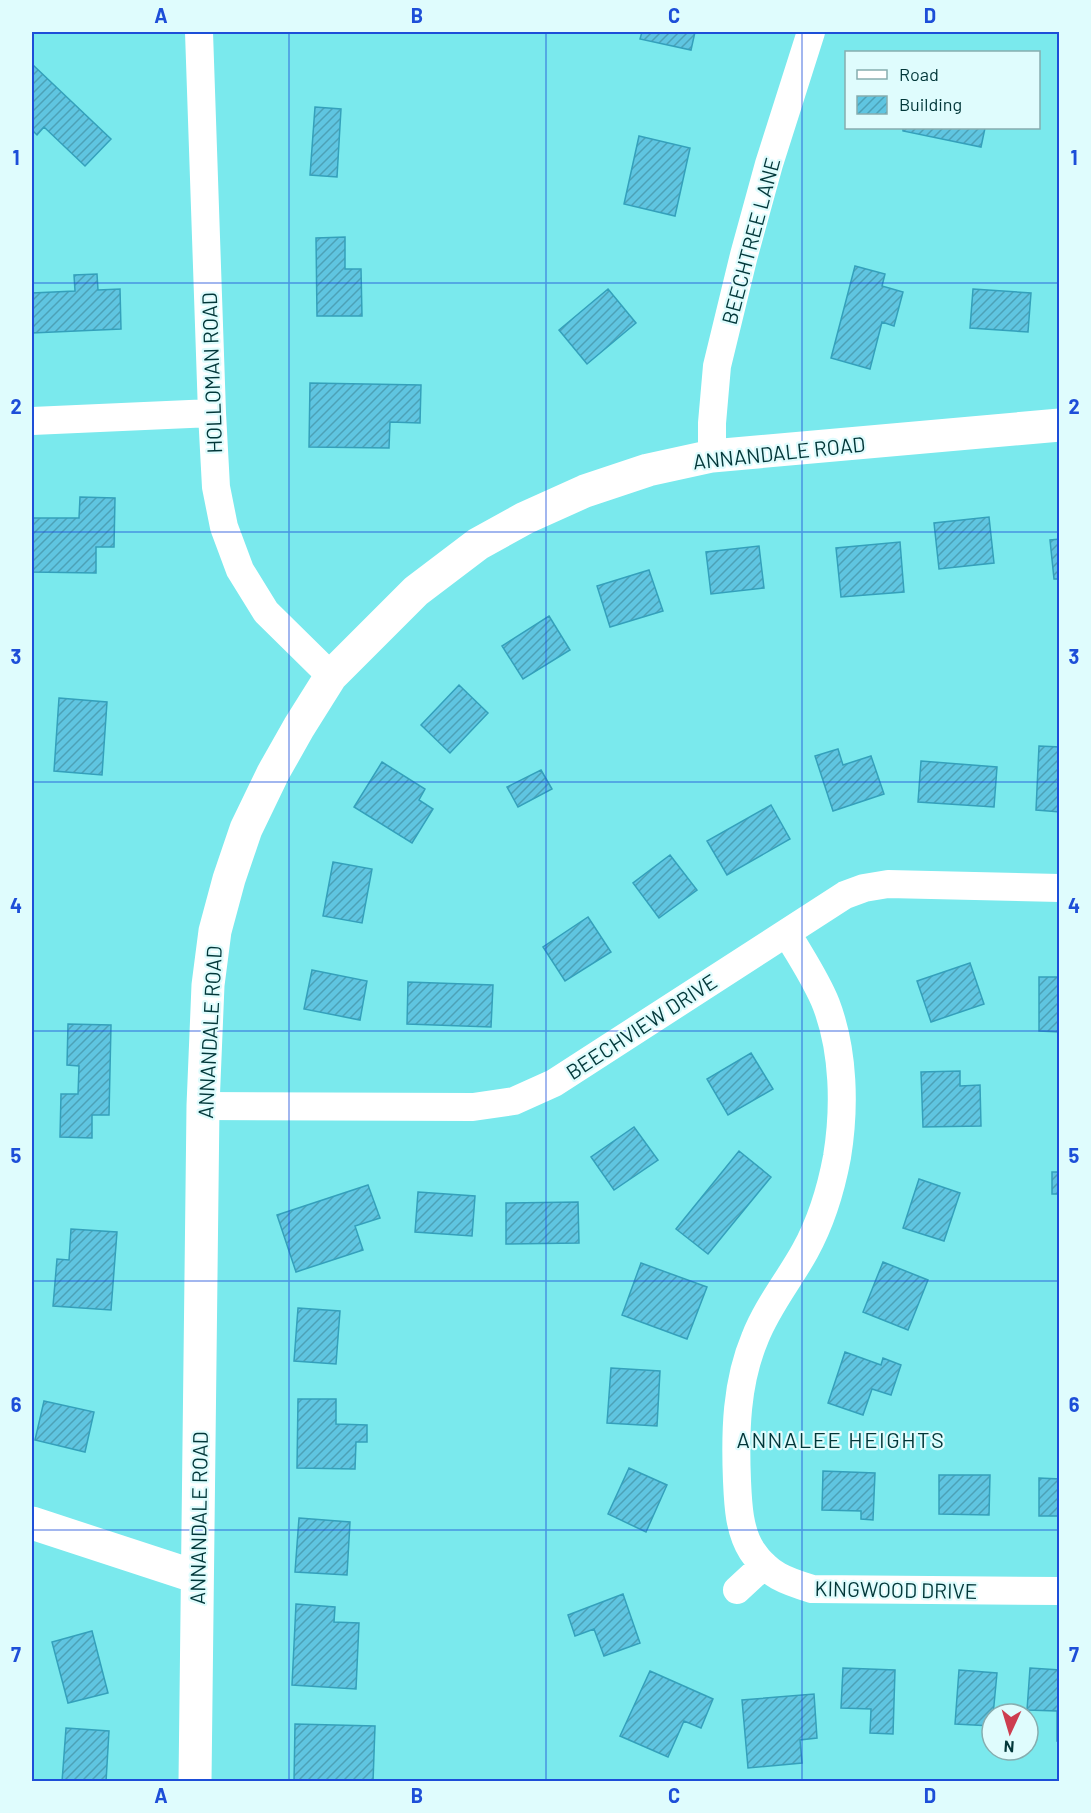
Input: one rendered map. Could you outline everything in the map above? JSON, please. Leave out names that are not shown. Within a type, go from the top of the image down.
[{"type":"main road","name":"ANNANDALE ROAD","points":[[195,1782],[203,1106],[208,985],[215,931],[246,829],[273,773],[331,676],[416,591],[478,544],[525,518],[585,491],[648,470],[712,456],[1059,425]]},
{"type":"main road","points":[[32,1523],[198,1577]]},
{"type":"street","name":"HOLLOMAN ROAD","points":[[199,32],[212,413],[216,487],[224,527],[240,570],[266,612],[331,676]]},
{"type":"street","name":"BEECHTREE LANE","points":[[712,456],[712,423],[717,366],[769,165],[811,32]]},
{"type":"street","points":[[32,421],[212,413]]},
{"type":"street","name":"BEECHVIEW DRIVE","points":[[203,1106],[473,1107],[514,1101],[554,1083],[845,895],[864,888],[888,884],[1059,888]]},
{"type":"street","name":"KINGWOOD DRIVE","points":[[787,933],[827,1006],[839,1062],[842,1113],[837,1157],[826,1203],[806,1249],[755,1337],[744,1368],[736,1419],[738,1500],[743,1530],[752,1550],[764,1565],[785,1581],[812,1589],[1059,1592]]},
{"type":"street","points":[[737,1590],[764,1565]]},
{"type":"building","points":[[642,32],[695,32],[691,50],[640,39]]},
{"type":"building","points":[[33,65],[111,139],[85,166],[44,127],[37,135],[32,130]]},
{"type":"building","points":[[315,107],[341,109],[337,177],[310,175]]},
{"type":"building","points":[[903,129],[985,129],[981,147],[903,131]]},
{"type":"building","points":[[639,136],[690,148],[675,216],[624,204]]},
{"type":"building","points":[[345,237],[345,269],[361,269],[362,316],[317,316],[316,238]]},
{"type":"building","points":[[855,266],[885,274],[882,286],[903,292],[894,326],[882,322],[870,369],[831,358]]},
{"type":"building","points":[[97,274],[98,290],[120,289],[121,329],[32,333],[32,293],[75,291],[74,275]]},
{"type":"building","points":[[608,289],[636,323],[587,364],[559,330]]},
{"type":"building","points":[[973,289],[1031,293],[1028,332],[970,328]]},
{"type":"building","points":[[310,383],[421,385],[420,423],[390,422],[389,448],[309,447]]},
{"type":"building","points":[[80,497],[115,498],[114,547],[96,547],[96,573],[32,572],[32,518],[79,518]]},
{"type":"building","points":[[989,517],[994,563],[939,569],[934,523]]},
{"type":"building","points":[[1060,539],[1060,579],[1054,579],[1050,540]]},
{"type":"building","points":[[900,542],[904,592],[841,597],[836,548]]},
{"type":"building","points":[[759,546],[764,588],[711,594],[706,552]]},
{"type":"building","points":[[649,570],[663,611],[610,627],[597,586]]},
{"type":"building","points":[[549,616],[570,650],[523,679],[502,646]]},
{"type":"building","points":[[459,685],[488,713],[450,753],[421,725]]},
{"type":"building","points":[[59,698],[107,702],[102,775],[54,771]]},
{"type":"building","points":[[1039,746],[1060,747],[1060,812],[1036,810]]},
{"type":"building","points":[[838,749],[843,765],[871,756],[884,794],[833,811],[815,756]]},
{"type":"building","points":[[921,761],[997,767],[994,807],[918,802]]},
{"type":"building","points":[[382,762],[425,789],[419,800],[433,809],[412,843],[354,807]]},
{"type":"building","points":[[541,770],[552,789],[518,807],[507,787]]},
{"type":"building","points":[[771,805],[790,839],[727,875],[707,841]]},
{"type":"building","points":[[670,855],[697,890],[659,918],[633,883]]},
{"type":"building","points":[[333,862],[372,869],[362,923],[323,916]]},
{"type":"building","points":[[588,917],[611,952],[565,981],[543,947]]},
{"type":"building","points":[[970,963],[984,1004],[931,1022],[917,981]]},
{"type":"building","points":[[312,970],[367,981],[360,1020],[304,1009]]},
{"type":"building","points":[[1039,977],[1060,977],[1060,1032],[1039,1031]]},
{"type":"building","points":[[408,982],[493,985],[491,1027],[407,1024]]},
{"type":"building","points":[[68,1024],[111,1025],[109,1115],[92,1115],[92,1138],[60,1137],[61,1094],[78,1094],[79,1066],[67,1065]]},
{"type":"building","points":[[751,1053],[773,1089],[728,1115],[707,1079]]},
{"type":"building","points":[[960,1071],[960,1086],[980,1085],[981,1126],[923,1127],[921,1072]]},
{"type":"building","points":[[634,1127],[658,1160],[614,1190],[591,1157]]},
{"type":"building","points":[[739,1151],[771,1177],[708,1254],[676,1229]]},
{"type":"building","points":[[1052,1172],[1060,1172],[1060,1194],[1052,1194]]},
{"type":"building","points":[[919,1179],[960,1193],[944,1241],[903,1228]]},
{"type":"building","points":[[368,1185],[380,1218],[355,1226],[363,1250],[296,1272],[277,1215]]},
{"type":"building","points":[[418,1192],[475,1196],[472,1236],[415,1232]]},
{"type":"building","points":[[578,1202],[579,1243],[506,1244],[506,1203]]},
{"type":"building","points":[[71,1229],[117,1232],[111,1310],[53,1306],[57,1259],[69,1260]]},
{"type":"building","points":[[883,1262],[928,1280],[908,1330],[863,1312]]},
{"type":"building","points":[[641,1263],[707,1287],[687,1339],[622,1315]]},
{"type":"building","points":[[298,1308],[340,1311],[336,1364],[294,1361]]},
{"type":"building","points":[[845,1352],[881,1365],[883,1358],[901,1365],[891,1395],[872,1389],[863,1415],[828,1403]]},
{"type":"building","points":[[611,1368],[660,1371],[657,1426],[607,1423]]},
{"type":"building","points":[[298,1399],[336,1399],[336,1424],[367,1425],[367,1442],[356,1442],[355,1469],[297,1468]]},
{"type":"building","points":[[44,1401],[94,1412],[85,1452],[35,1440]]},
{"type":"building","points":[[629,1468],[667,1485],[646,1532],[608,1514]]},
{"type":"building","points":[[823,1471],[875,1473],[873,1520],[861,1519],[861,1511],[822,1510]]},
{"type":"building","points":[[939,1475],[990,1475],[989,1515],[939,1514]]},
{"type":"building","points":[[1039,1478],[1060,1479],[1060,1516],[1039,1516]]},
{"type":"building","points":[[299,1518],[350,1522],[347,1575],[295,1572]]},
{"type":"building","points":[[623,1594],[640,1643],[604,1656],[594,1629],[575,1636],[568,1615]]},
{"type":"building","points":[[296,1604],[335,1607],[334,1622],[359,1623],[356,1689],[292,1685]]},
{"type":"building","points":[[92,1631],[108,1693],[68,1703],[52,1642]]},
{"type":"building","points":[[843,1668],[895,1670],[893,1734],[870,1733],[871,1709],[841,1708]]},
{"type":"building","points":[[1030,1668],[1060,1670],[1060,1741],[1057,1741],[1057,1711],[1040,1710],[1040,1702],[1028,1702]]},
{"type":"building","points":[[959,1670],[997,1673],[994,1702],[980,1702],[980,1725],[955,1724]]},
{"type":"building","points":[[650,1671],[713,1699],[701,1728],[684,1721],[668,1757],[620,1736]]},
{"type":"building","points":[[814,1694],[817,1738],[800,1740],[802,1763],[748,1768],[742,1700]]},
{"type":"building","points":[[295,1724],[375,1726],[373,1782],[294,1782]]},
{"type":"building","points":[[66,1728],[109,1731],[106,1782],[62,1782]]},
{"type":"district","name":"ANNALEE HEIGHTS","points":[[841,1439]]}]
